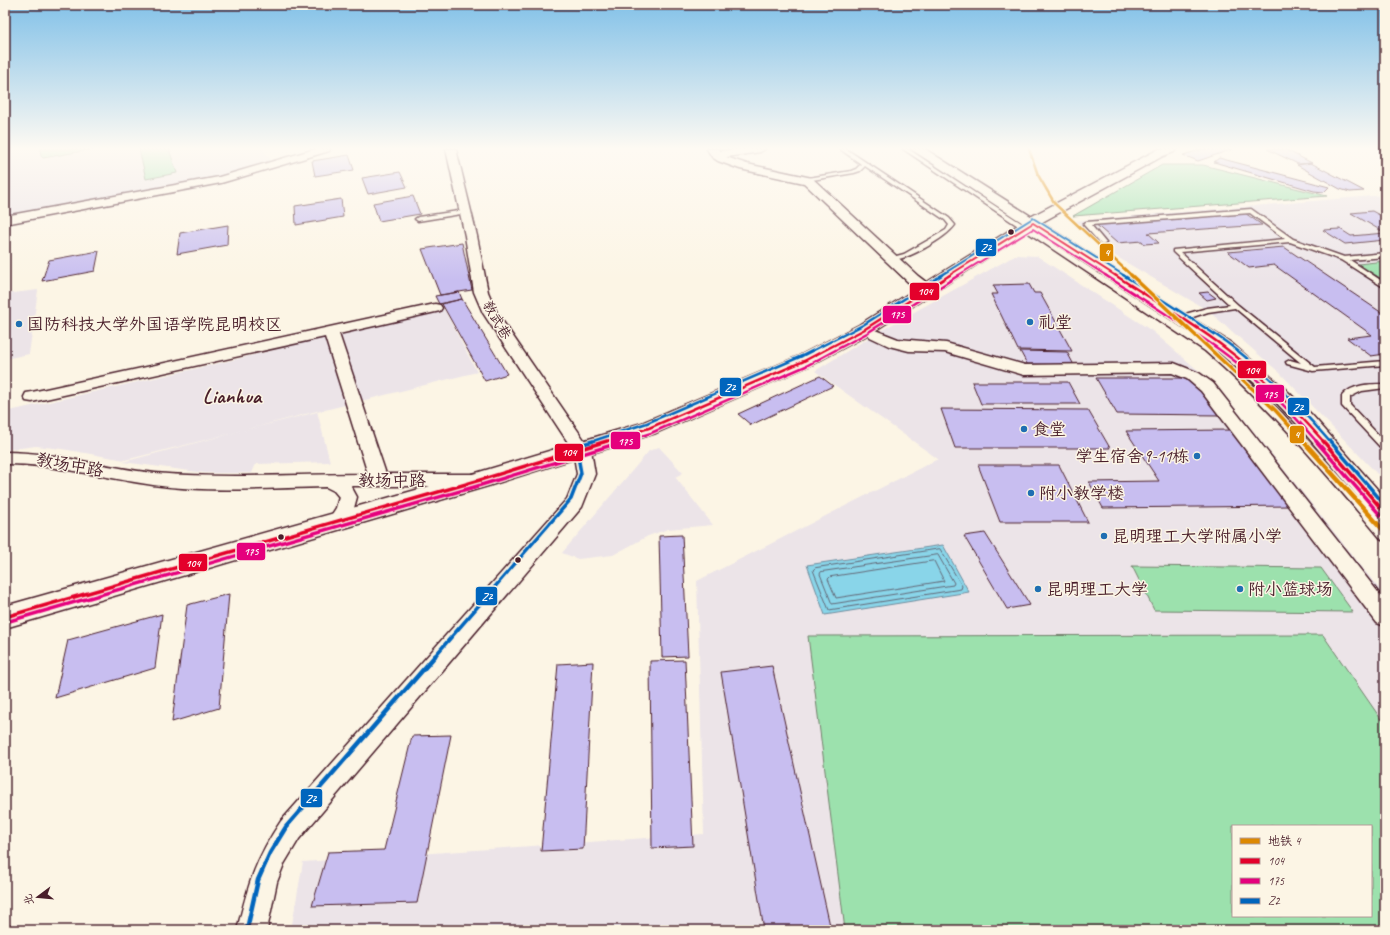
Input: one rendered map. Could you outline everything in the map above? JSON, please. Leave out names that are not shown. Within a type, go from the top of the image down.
[{"type":"main road","points":[[981,193],[1029,225],[1181,318],[1224,347],[1278,393],[1304,419],[1385,513]]},
{"type":"main road","name":"教场中路","points":[[480,480],[582,450],[649,428],[870,331],[928,289],[1029,225],[1087,193]]},
{"type":"main road","points":[[5,616],[480,480]]},
{"type":"street","points":[[5,220],[153,193]]},
{"type":"street","name":"教武巷","points":[[461,193],[481,292],[490,313],[582,450]]},
{"type":"street","points":[[821,193],[913,279],[928,289]]},
{"type":"street","points":[[32,397],[435,308]]},
{"type":"street","points":[[870,331],[894,343],[909,346],[946,348],[1024,370],[1152,362],[1174,368],[1194,376],[1207,387],[1385,617]]},
{"type":"street","points":[[331,332],[379,480]]},
{"type":"street","points":[[252,930],[264,882],[274,855],[290,830],[575,502],[586,474],[582,450]]},
{"type":"street","name":"教场中路","points":[[5,458],[26,458],[154,479],[215,483],[329,480],[480,480]]},
{"type":"street","points":[[329,480],[341,486],[348,497],[345,508],[337,522]]},
{"type":"lane","points":[[891,259],[906,256],[948,231],[952,225],[906,193]]},
{"type":"lane","points":[[976,193],[1029,225],[1184,333],[1227,365],[1266,401],[1290,426],[1385,537]]},
{"type":"lane","points":[[1103,243],[1086,224],[1250,211],[1291,240],[1343,259],[1385,286]]},
{"type":"lane","points":[[418,219],[465,212]]},
{"type":"lane","points":[[1291,240],[1175,251],[1236,306],[1313,369]]},
{"type":"lane","points":[[1343,259],[1385,255]]},
{"type":"lane","points":[[1181,318],[1207,310],[1236,306]]},
{"type":"lane","points":[[1290,362],[1313,369],[1385,363]]},
{"type":"lane","points":[[1385,386],[1364,387],[1352,391],[1346,396],[1346,406],[1385,447]]},
{"type":"shaded area","points":[[5,193],[135,193],[5,216]]},
{"type":"shaded area","points":[[1385,195],[1385,482],[1280,373],[1207,310],[1095,244],[1073,221]]},
{"type":"shaded area","name":"昆明理工大学","points":[[1016,255],[1037,256],[1152,331],[1219,388],[1385,596],[1385,930],[291,930],[303,862],[704,834],[697,581],[938,459],[815,371],[875,334]]},
{"type":"shaded area","name":"国防科技大学外国语学院昆明校区","points":[[38,290],[29,354],[5,359],[5,294]]},
{"type":"shaded area","points":[[444,309],[477,372],[125,460],[36,446],[5,450],[5,412],[216,364]]},
{"type":"shaded area","points":[[317,411],[330,462],[256,464],[252,473],[205,473],[123,462]]},
{"type":"shaded area","points":[[659,447],[683,473],[675,477],[713,525],[668,529],[648,536],[613,555],[578,559],[562,553],[649,451]]},
{"type":"green space","points":[[1114,193],[1314,193],[1327,196],[1073,216]]},
{"type":"green space","points":[[1385,261],[1385,281],[1358,264]]},
{"type":"green space","name":"附小篮球场","points":[[1132,566],[1321,568],[1353,612],[1154,610]]},
{"type":"green space","points":[[1323,635],[1385,725],[1385,930],[845,930],[808,636]]},
{"type":"water","points":[[943,545],[969,592],[825,615],[807,565]]},
{"type":"building","points":[[413,196],[420,214],[379,221],[373,203]]},
{"type":"building","points":[[341,199],[343,217],[296,225],[295,206]]},
{"type":"building","points":[[1242,211],[1262,225],[1148,233],[1159,243],[1144,244],[1142,241],[1117,243],[1093,222]]},
{"type":"building","points":[[1372,211],[1385,218],[1385,233],[1351,213]]},
{"type":"building","points":[[228,225],[227,245],[177,254],[180,233]]},
{"type":"building","points":[[1340,229],[1351,236],[1385,233],[1385,240],[1345,244],[1323,230]]},
{"type":"building","points":[[462,243],[472,290],[440,295],[422,249]]},
{"type":"building","points":[[1284,247],[1385,315],[1385,354],[1371,356],[1347,338],[1372,335],[1274,265],[1249,268],[1228,252]]},
{"type":"building","points":[[99,251],[95,271],[42,281],[49,260]]},
{"type":"building","name":"礼堂","points":[[1029,284],[1034,293],[1040,293],[1072,351],[1018,350],[991,294],[998,294],[993,285]]},
{"type":"building","points":[[459,292],[462,299],[439,304],[435,296]]},
{"type":"building","points":[[1208,292],[1216,298],[1207,300],[1199,293]]},
{"type":"building","points":[[462,299],[507,374],[485,381],[442,304]]},
{"type":"building","points":[[1020,351],[1067,352],[1074,365],[1027,364]]},
{"type":"building","points":[[820,376],[833,386],[751,425],[738,414]]},
{"type":"building","name":"食堂","points":[[1096,378],[1193,378],[1220,415],[1117,414]]},
{"type":"building","points":[[972,382],[1068,382],[1080,404],[981,404]]},
{"type":"building","name":"食堂","points":[[941,409],[1088,410],[1110,448],[955,448]]},
{"type":"building","name":"学生宿舍9-11栋","points":[[1231,430],[1291,506],[1103,508],[1089,482],[1159,481],[1126,431]]},
{"type":"building","name":"附小教学楼","points":[[978,465],[1059,465],[1088,522],[1000,522]]},
{"type":"building","points":[[985,533],[1030,605],[1007,609],[964,536]]},
{"type":"building","points":[[682,535],[688,656],[662,657],[659,536]]},
{"type":"building","points":[[229,594],[219,708],[172,722],[187,605]]},
{"type":"building","points":[[162,614],[155,668],[55,698],[68,640]]},
{"type":"building","points":[[685,660],[693,846],[652,848],[650,661]]},
{"type":"building","points":[[593,662],[583,849],[541,851],[558,664]]},
{"type":"building","points":[[772,666],[831,930],[764,930],[721,672]]},
{"type":"building","points":[[451,735],[417,903],[312,906],[328,852],[384,850],[412,736]]},
{"type":"metro line","name":"4","points":[[1048,193],[1055,204],[1275,410],[1385,532]]},
{"type":"transit line","name":"Z2","points":[[580,445],[647,423],[802,356],[863,325],[1033,218],[1184,314],[1227,343],[1254,365],[1308,416],[1385,505]]},
{"type":"transit line","name":"104","points":[[5,617],[480,480],[649,428],[804,361],[865,329],[1033,223],[1181,318],[1224,347],[1251,369],[1304,419],[1385,513]]},
{"type":"transit line","name":"175","points":[[6,622],[481,485],[651,433],[806,366],[867,333],[1033,229],[1178,322],[1221,351],[1248,373],[1300,422],[1381,516]]},
{"type":"transit line","name":"Z2","points":[[247,929],[258,880],[270,853],[286,827],[571,499],[581,473],[577,451]]},
{"type":"place","name":"礼堂","points":[[1030,322]]},
{"type":"place","name":"国防科技大学外国语学院昆明校区","points":[[19,324]]},
{"type":"place","name":"食堂","points":[[1024,429]]},
{"type":"place","name":"学生宿舍9-11栋","points":[[1197,456]]},
{"type":"place","name":"附小教学楼","points":[[1031,493]]},
{"type":"place","name":"昆明理工大学附属小学","points":[[1104,536]]},
{"type":"place","name":"昆明理工大学","points":[[1038,589]]},
{"type":"place","name":"附小篮球场","points":[[1240,589]]},
{"type":"district","name":"Lianhua","points":[[232,396]]}]
